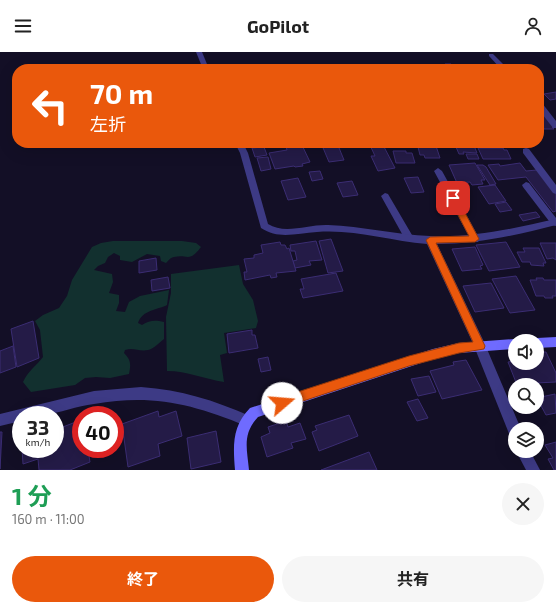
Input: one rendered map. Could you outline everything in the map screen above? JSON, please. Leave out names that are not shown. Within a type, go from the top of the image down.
[{"type":"street","points":[[199,52],[204,64]]},
{"type":"street","points":[[491,55],[500,64]]},
{"type":"street","points":[[544,111],[556,126]]},
{"type":"street","points":[[242,148],[264,226],[269,232],[325,228],[430,240],[475,239],[506,234],[556,222],[526,185]]},
{"type":"street","points":[[526,151],[556,191]]},
{"type":"street","points":[[438,171],[475,239]]},
{"type":"street","points":[[385,196],[408,238]]},
{"type":"street","points":[[430,240],[480,346],[511,422]]},
{"type":"street","points":[[544,343],[556,342]]},
{"type":"street","points":[[242,470],[240,431],[246,420],[254,412],[409,361],[459,348],[508,344]]},
{"type":"street","points":[[0,420],[92,397],[135,393],[187,399],[210,405],[246,420]]},
{"type":"street","points":[[527,458],[533,470]]},
{"type":"green space","points":[[113,241],[182,241],[196,243],[201,247],[194,255],[188,257],[173,257],[166,263],[161,261],[160,256],[147,254],[132,262],[120,260],[120,256],[114,253],[108,257],[105,263],[98,266],[94,270],[112,274],[113,282],[109,293],[119,295],[119,303],[116,311],[125,312],[129,302],[140,296],[169,290],[167,305],[146,313],[138,323],[142,325],[153,321],[164,322],[164,339],[148,350],[125,350],[124,353],[130,362],[129,374],[110,378],[85,378],[75,385],[31,392],[23,382],[43,357],[40,330],[35,321],[43,315],[59,308],[67,296],[72,280],[92,247],[101,243]]},
{"type":"green space","points":[[239,265],[243,284],[253,300],[258,321],[256,328],[224,333],[227,353],[220,355],[224,382],[182,372],[167,371],[166,317],[171,293],[171,274]]},
{"type":"building","points":[[556,92],[556,99],[550,100],[544,94]]},
{"type":"building","points":[[544,115],[554,126],[552,127],[554,129],[544,129]]},
{"type":"building","points":[[252,148],[264,148],[267,155],[255,157]]},
{"type":"building","points":[[286,148],[303,148],[310,162],[302,164],[303,166],[275,169],[269,153],[287,150]]},
{"type":"building","points":[[323,148],[339,148],[344,160],[329,162]]},
{"type":"building","points":[[371,148],[385,148],[395,168],[378,171],[371,156],[375,156]]},
{"type":"building","points":[[418,148],[437,148],[440,158],[425,158],[424,155],[420,155]]},
{"type":"building","points":[[456,148],[475,148],[477,153],[463,152],[464,154],[459,154]]},
{"type":"building","points":[[478,148],[503,148],[504,150],[507,150],[511,159],[483,159]]},
{"type":"building","points":[[393,151],[406,151],[406,153],[412,153],[415,163],[396,163]]},
{"type":"building","points":[[466,154],[477,154],[479,159],[468,159]]},
{"type":"building","points":[[268,157],[271,169],[261,171],[257,158]]},
{"type":"building","points":[[475,163],[485,180],[481,180],[483,184],[472,185],[470,182],[457,183],[449,165]]},
{"type":"building","points":[[520,163],[526,171],[537,170],[556,193],[556,211],[553,212],[526,177],[498,180],[488,165],[499,164],[500,166]]},
{"type":"building","points":[[477,165],[483,165],[486,167],[496,184],[490,185]]},
{"type":"building","points":[[320,171],[323,179],[312,181],[309,172]]},
{"type":"building","points":[[418,177],[424,192],[411,193],[404,178]]},
{"type":"building","points":[[298,178],[306,197],[288,200],[281,181]]},
{"type":"building","points":[[352,181],[358,195],[343,197],[337,183]]},
{"type":"building","points":[[495,185],[506,201],[489,204],[478,187]]},
{"type":"building","points":[[506,202],[512,210],[500,212],[495,204]]},
{"type":"building","points":[[536,212],[540,217],[523,221],[519,215]]},
{"type":"building","points":[[331,239],[343,271],[328,273],[319,241]]},
{"type":"building","points":[[316,241],[322,260],[309,261],[311,265],[295,268],[293,261],[297,260],[295,251],[291,251],[290,245]]},
{"type":"building","points":[[280,242],[281,245],[285,245],[287,249],[289,248],[296,271],[276,273],[277,277],[271,278],[270,275],[245,280],[244,272],[247,272],[244,259],[254,258],[254,255],[263,253],[261,245]]},
{"type":"building","points":[[506,242],[520,267],[489,271],[476,245]]},
{"type":"building","points":[[540,243],[556,243],[556,260],[553,258],[547,259]]},
{"type":"building","points":[[475,247],[483,265],[480,266],[482,269],[462,271],[452,249]]},
{"type":"building","points":[[523,248],[539,248],[546,263],[543,263],[544,266],[531,265],[530,262],[522,262],[517,252],[525,252]]},
{"type":"building","points":[[156,258],[157,270],[139,273],[139,261]]},
{"type":"building","points":[[336,273],[343,291],[303,298],[300,289],[304,289],[301,279]]},
{"type":"building","points":[[516,276],[535,310],[510,313],[492,279]]},
{"type":"building","points":[[168,277],[170,288],[152,291],[151,280]]},
{"type":"building","points":[[536,278],[556,280],[556,296],[552,296],[553,298],[545,298],[544,296],[536,296],[530,280],[537,280]]},
{"type":"building","points":[[491,283],[504,308],[475,312],[463,286]]},
{"type":"building","points":[[33,321],[39,358],[17,367],[11,329]]},
{"type":"building","points":[[252,330],[252,335],[255,335],[258,348],[229,353],[227,334]]},
{"type":"building","points":[[13,346],[16,367],[0,373],[0,351]]},
{"type":"building","points":[[544,352],[546,352],[556,373],[556,382],[544,383],[544,378],[514,378],[511,370],[544,370]]},
{"type":"building","points":[[268,357],[271,370],[261,372],[258,359]]},
{"type":"building","points":[[466,360],[482,390],[442,399],[430,371],[454,365],[453,362]]},
{"type":"building","points":[[429,376],[436,392],[418,396],[411,379]]},
{"type":"building","points":[[555,394],[556,413],[546,415],[544,411],[544,396]]},
{"type":"building","points":[[418,399],[428,418],[417,421],[407,402]]},
{"type":"building","points":[[158,411],[159,417],[176,411],[182,436],[158,444],[160,456],[128,467],[124,438],[124,423]]},
{"type":"building","points":[[349,415],[358,436],[319,451],[312,432],[317,430],[315,426]]},
{"type":"building","points":[[286,421],[288,427],[300,423],[306,439],[291,443],[293,448],[267,457],[261,437],[270,433],[268,427]]},
{"type":"building","points":[[72,423],[72,458],[89,458],[90,462],[70,470],[39,470],[38,459],[23,464],[23,458],[64,458],[64,427]]},
{"type":"building","points":[[216,431],[221,462],[191,469],[187,438]]},
{"type":"building","points":[[0,432],[2,432],[0,469]]},
{"type":"building","points":[[556,442],[556,470],[554,470],[548,459],[553,458],[545,445]]},
{"type":"building","points":[[369,452],[377,470],[321,470]]},
{"type":"route","points":[[282,403],[433,354],[459,348],[480,346],[430,240],[475,239],[453,198]]}]
